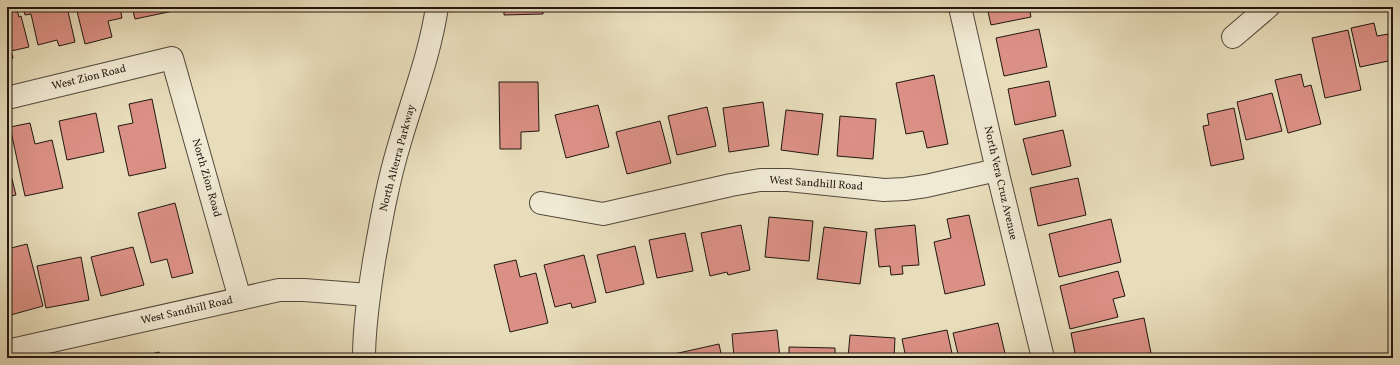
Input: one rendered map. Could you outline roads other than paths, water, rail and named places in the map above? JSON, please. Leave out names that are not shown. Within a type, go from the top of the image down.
[{"type":"street","name":"North Alterra Parkway","points":[[364,358],[369,295],[381,218],[390,176],[426,60],[437,7]]},
{"type":"street","name":"North Vera Cruz Avenue","points":[[960,7],[997,170],[1043,358]]},
{"type":"street","points":[[1233,37],[1268,7]]},
{"type":"street","name":"West Zion Road","points":[[7,98],[172,58]]},
{"type":"street","name":"North Zion Road","points":[[172,58],[240,299]]},
{"type":"street","name":"West Sandhill Road","points":[[541,203],[603,214],[731,184],[760,180],[788,180],[884,190],[926,186],[997,170]]},
{"type":"street","name":"West Sandhill Road","points":[[7,351],[279,290],[304,290],[369,295]]}]
